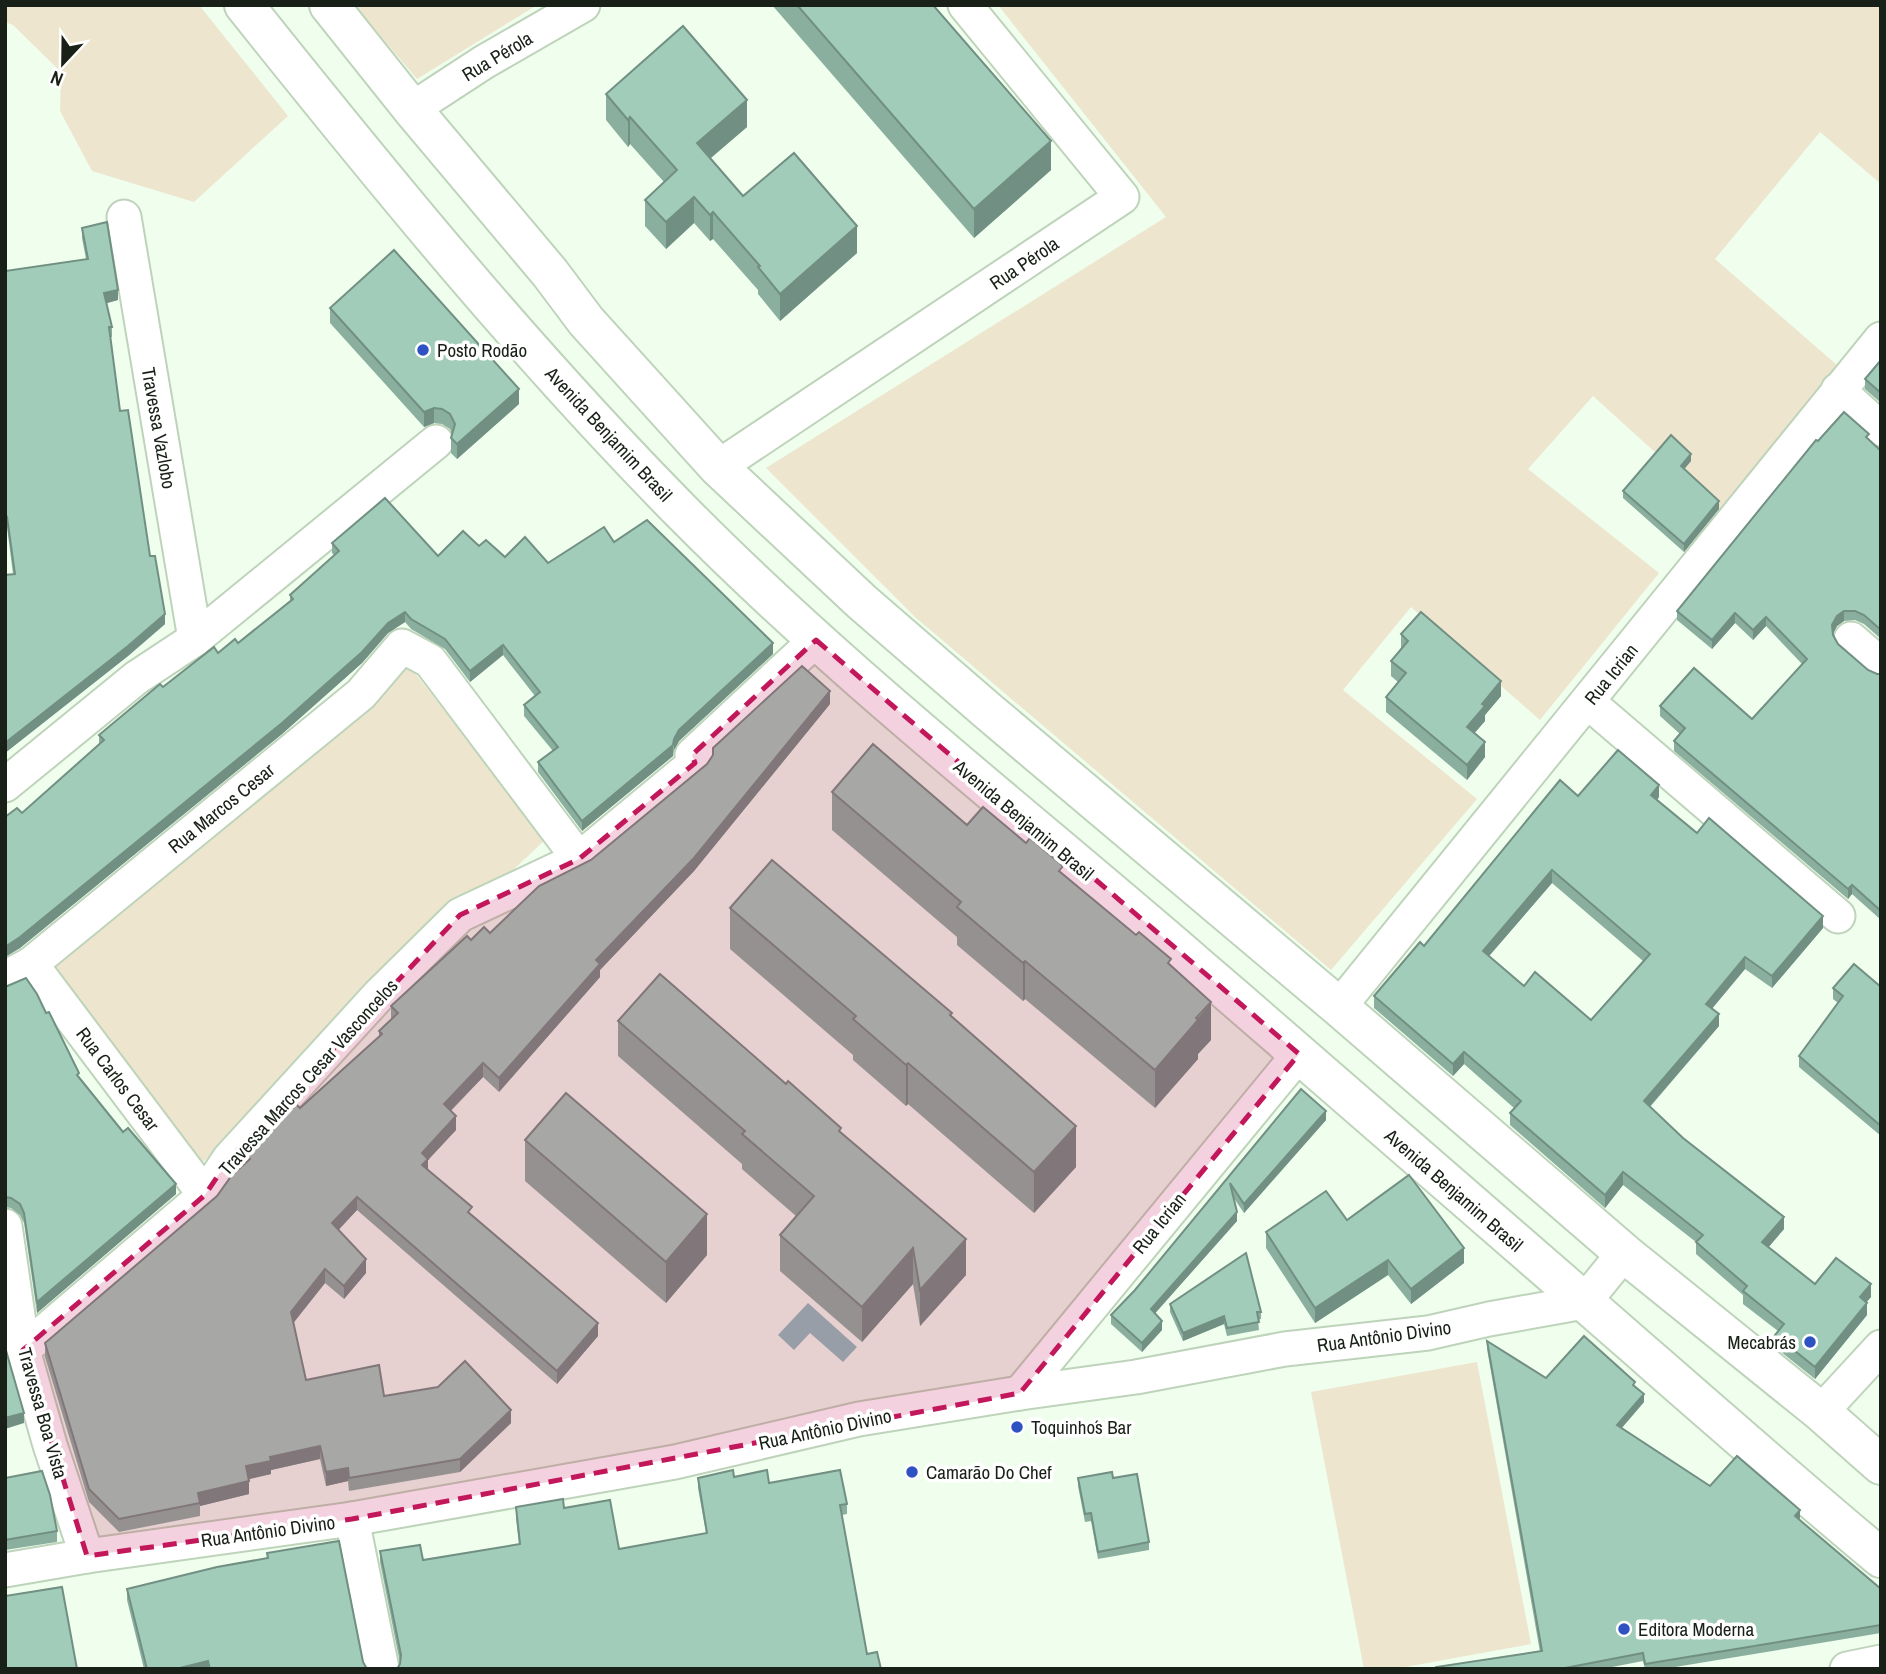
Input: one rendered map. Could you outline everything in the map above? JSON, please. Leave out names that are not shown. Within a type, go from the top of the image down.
[{"type":"main road","name":"Avenida Benjamim Brasil","points":[[244,5],[460,270],[682,513],[816,640],[1299,1054],[1762,1459],[1881,1558]]},
{"type":"main road","points":[[329,5],[597,333],[718,467],[862,602],[989,712],[1339,1006],[1624,1253],[1821,1412],[1881,1465]]},
{"type":"main road","points":[[548,369],[597,333]]},
{"type":"main road","points":[[1081,869],[1119,821]]},
{"type":"street","name":"Rua Pérola","points":[[412,109],[484,62],[583,5]]},
{"type":"street","name":"Rua Pérola","points":[[718,467],[1122,197],[964,5]]},
{"type":"street","name":"Travessa Vazlobo","points":[[124,217],[195,639]]},
{"type":"street","name":"Rua Icrian","points":[[1339,1006],[1881,339]]},
{"type":"street","points":[[1838,390],[1881,429]]},
{"type":"street","points":[[5,785],[136,678],[195,639],[436,442]]},
{"type":"street","points":[[1851,639],[1881,666]]},
{"type":"street","name":"Travessa Marcos Cesar Vasconcelos","points":[[23,1350],[205,1195],[239,1149],[379,995],[460,915],[579,859],[695,764],[692,755],[816,640]]},
{"type":"street","name":"Rua Marcos Cesar","points":[[18,971],[360,694],[402,646],[430,661],[579,859]]},
{"type":"street","points":[[1588,702],[1838,916]]},
{"type":"street","name":"Rua Carlos Cesar","points":[[18,971],[205,1195]]},
{"type":"street","name":"Rua Icrian","points":[[1020,1393],[1299,1054]]},
{"type":"street","name":"Travessa Boa Vista","points":[[5,1226],[23,1350],[50,1445],[87,1556]]},
{"type":"street","points":[[1584,1302],[1624,1253]]},
{"type":"street","name":"Rua Antônio Divino","points":[[5,1570],[352,1519],[676,1462],[859,1419],[1136,1377],[1285,1349],[1428,1333],[1584,1302]]},
{"type":"street","points":[[1821,1412],[1881,1347]]},
{"type":"street","points":[[352,1519],[382,1669]]},
{"type":"street","points":[[1847,1669],[1881,1662]]},
{"type":"highlighted area","points":[[816,640],[1299,1054],[1020,1393],[352,1519],[87,1556],[23,1350],[205,1195],[229,1159],[460,915],[579,859],[695,763],[692,755]]},
{"type":"shaded area","points":[[5,5],[199,5],[288,116],[194,202],[92,171],[60,111],[61,72],[13,25],[5,22]]},
{"type":"shaded area","points":[[354,5],[537,5],[417,79]]},
{"type":"shaded area","points":[[998,5],[1881,5],[1881,184],[1820,132],[1715,259],[1837,365],[1721,512],[1593,396],[1528,469],[1659,573],[1540,720],[1411,607],[1343,690],[1477,799],[1331,970],[915,617],[766,468],[1166,217]]},
{"type":"shaded area","points":[[407,663],[546,839],[202,1163],[51,969]]},
{"type":"shaded area","points":[[1477,1362],[1531,1644],[1394,1669],[1364,1669],[1311,1392]]},
{"type":"water","points":[[808,1303],[857,1347],[843,1362],[810,1333],[794,1350],[778,1335]]},
{"type":"building","points":[[797,5],[933,5],[1051,141],[974,209]]},
{"type":"building","points":[[683,26],[747,100],[697,143],[743,196],[794,153],[857,226],[780,294],[758,267],[760,266],[713,212],[710,215],[694,197],[666,222],[645,200],[677,170],[606,94]]},
{"type":"building","points":[[107,222],[118,290],[104,293],[112,327],[109,327],[120,411],[128,410],[150,556],[155,556],[165,614],[5,743],[5,575],[15,574],[7,517],[5,518],[5,271],[88,259],[82,228]]},
{"type":"building","points":[[394,250],[519,389],[457,444],[451,438],[455,424],[450,414],[434,408],[424,412],[330,308]]},
{"type":"building","points":[[1881,360],[1881,393],[1865,379]]},
{"type":"building","points":[[1844,412],[1869,434],[1866,437],[1881,451],[1881,630],[1855,611],[1844,611],[1832,625],[1838,644],[1868,670],[1881,674],[1881,911],[1852,885],[1848,889],[1674,741],[1685,728],[1660,706],[1694,668],[1752,719],[1807,659],[1766,617],[1753,630],[1735,613],[1712,640],[1677,611],[1816,440],[1818,441]]},
{"type":"building","points":[[1671,435],[1691,454],[1681,466],[1719,501],[1684,544],[1623,491]]},
{"type":"building","points":[[385,498],[438,556],[463,531],[479,546],[486,540],[505,557],[525,537],[548,563],[604,527],[614,542],[647,520],[773,643],[679,730],[673,745],[582,821],[538,762],[558,747],[524,705],[540,692],[503,645],[470,671],[445,639],[411,619],[405,612],[388,623],[362,652],[282,723],[5,947],[5,817],[17,808],[22,813],[104,740],[99,735],[160,684],[163,687],[214,647],[218,653],[235,639],[238,643],[293,599],[290,595],[339,551],[332,543]]},
{"type":"building","points":[[1421,612],[1501,681],[1467,727],[1485,742],[1467,765],[1386,697],[1406,673],[1391,661],[1408,641],[1401,634]]},
{"type":"building","points":[[802,666],[830,691],[694,858],[596,960],[600,964],[499,1078],[483,1063],[444,1104],[456,1116],[422,1153],[428,1159],[422,1165],[472,1207],[468,1212],[598,1323],[557,1371],[357,1197],[332,1223],[366,1259],[344,1286],[325,1269],[291,1312],[306,1380],[379,1365],[384,1396],[438,1387],[465,1361],[511,1410],[460,1459],[349,1478],[348,1468],[326,1472],[320,1446],[270,1457],[271,1461],[246,1466],[249,1481],[198,1493],[200,1503],[119,1519],[89,1489],[45,1343],[217,1196],[232,1175],[250,1159],[247,1155],[295,1103],[300,1108],[382,1034],[379,1031],[398,1013],[391,1006],[467,936],[471,940],[484,927],[490,933],[539,886],[591,860],[707,764],[713,755],[713,748]]},
{"type":"building","points":[[873,744],[967,825],[983,807],[1026,843],[1030,838],[1063,866],[1059,871],[1136,935],[1139,932],[1171,959],[1168,963],[1211,1002],[1155,1070],[957,907],[961,902],[832,792]]},
{"type":"building","points":[[1618,750],[1659,785],[1651,795],[1697,833],[1709,818],[1823,916],[1772,976],[1745,957],[1706,1004],[1719,1014],[1644,1101],[1683,1138],[1784,1217],[1762,1242],[1815,1284],[1836,1258],[1871,1284],[1860,1297],[1867,1303],[1815,1367],[1775,1335],[1784,1324],[1743,1291],[1747,1286],[1696,1242],[1703,1235],[1623,1172],[1605,1195],[1510,1113],[1521,1101],[1464,1052],[1453,1064],[1374,996],[1420,942],[1424,946],[1560,780],[1578,796]],"holes":[[[1552,870],[1650,954],[1591,1020],[1535,972],[1524,986],[1483,951]]]},
{"type":"building","points":[[772,860],[952,1013],[950,1015],[1076,1126],[1034,1172],[853,1019],[856,1016],[730,908]]},
{"type":"building","points":[[1854,964],[1881,987],[1881,1126],[1799,1056],[1843,996],[1833,988]]},
{"type":"building","points":[[660,974],[786,1084],[788,1081],[841,1128],[839,1131],[966,1239],[920,1290],[913,1248],[862,1307],[780,1235],[814,1196],[742,1134],[745,1131],[618,1021]]},
{"type":"building","points":[[26,978],[46,1013],[49,1012],[79,1073],[77,1075],[123,1132],[128,1128],[176,1184],[37,1302],[24,1213],[20,1204],[5,1197],[5,987]]},
{"type":"building","points":[[1301,1089],[1326,1111],[1244,1204],[1230,1183],[1237,1212],[1151,1309],[1162,1321],[1142,1343],[1111,1315],[1135,1290]]},
{"type":"building","points":[[566,1093],[707,1214],[666,1262],[525,1140]]},
{"type":"building","points":[[1409,1175],[1464,1248],[1411,1289],[1388,1260],[1315,1308],[1266,1232],[1326,1191],[1347,1220]]},
{"type":"building","points":[[1246,1253],[1261,1312],[1257,1312],[1259,1322],[1227,1328],[1224,1316],[1183,1333],[1170,1304]]},
{"type":"building","points":[[1584,1336],[1635,1382],[1633,1385],[1644,1394],[1617,1425],[1710,1486],[1737,1456],[1800,1510],[1795,1516],[1881,1589],[1881,1625],[1645,1664],[1643,1653],[1560,1669],[1436,1669],[1542,1651],[1487,1341],[1546,1378]]},
{"type":"building","points":[[5,1347],[24,1413],[5,1418]]},
{"type":"building","points":[[733,1470],[734,1477],[767,1470],[769,1483],[840,1470],[847,1504],[840,1505],[867,1654],[877,1652],[881,1669],[397,1669],[401,1655],[380,1551],[420,1545],[423,1560],[520,1544],[516,1507],[563,1499],[564,1508],[610,1500],[619,1549],[707,1533],[698,1478]]},
{"type":"building","points":[[42,1471],[57,1531],[5,1540],[5,1478]]},
{"type":"building","points":[[1112,1472],[1113,1478],[1137,1474],[1149,1542],[1098,1552],[1091,1513],[1085,1514],[1078,1478]]},
{"type":"building","points":[[339,1541],[363,1662],[367,1669],[210,1669],[208,1661],[176,1669],[147,1669],[127,1589],[217,1567],[268,1558],[267,1553]]},
{"type":"building","points":[[62,1587],[77,1669],[5,1669],[5,1596]]},
{"type":"place","name":"Posto Rodão","points":[[423,350]]},
{"type":"place","name":"Mecabrás","points":[[1810,1342]]},
{"type":"place","name":"Toquinho´s Bar","points":[[1017,1427]]},
{"type":"place","name":"Camarão Do Chef","points":[[912,1472]]},
{"type":"place","name":"Editora Moderna","points":[[1624,1629]]}]
